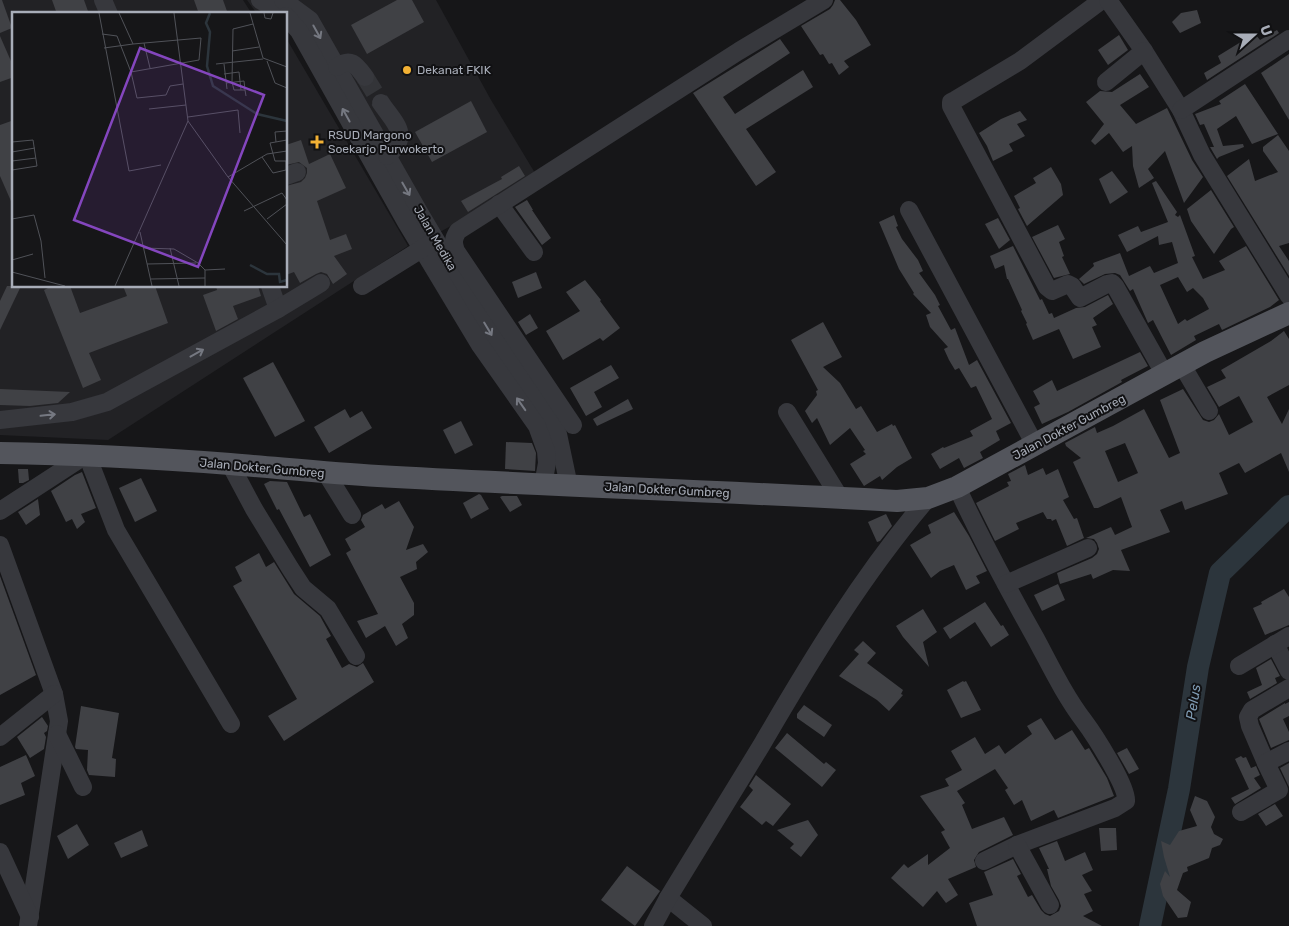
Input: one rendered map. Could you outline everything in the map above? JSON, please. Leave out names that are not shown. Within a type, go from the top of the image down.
[{"type":"main road","name":"Jalan Dokter Gumbreg","points":[[0,453],[87,455],[230,464],[326,473],[543,485],[897,501],[928,498],[957,487],[1205,352],[1289,313]]},
{"type":"street","points":[[103,0],[108,12]]},
{"type":"street","name":"Jalan Medika","points":[[260,0],[285,7],[310,20],[387,156],[430,244],[497,343],[543,422],[558,434],[569,486]]},
{"type":"street","points":[[573,425],[462,259],[454,244],[454,236],[458,231],[499,204],[739,51],[824,0]]},
{"type":"street","points":[[1102,0],[1020,61],[951,102],[951,106],[1047,286],[1052,291],[1068,284],[1072,286],[1080,298],[1107,284],[1112,283],[1116,286],[1174,370],[1209,411]]},
{"type":"street","points":[[1108,0],[1144,50],[1181,110],[1202,155],[1289,296]]},
{"type":"street","name":"Jalan Medika","points":[[288,13],[406,222],[430,244]]},
{"type":"street","points":[[1181,110],[1289,39]]},
{"type":"street","points":[[1106,82],[1144,50]]},
{"type":"street","points":[[337,67],[350,62],[359,68],[365,76]]},
{"type":"street","points":[[381,103],[398,128],[401,138],[396,148],[387,156]]},
{"type":"street","points":[[499,204],[534,252]]},
{"type":"street","points":[[909,210],[1035,445]]},
{"type":"street","points":[[362,286],[430,244]]},
{"type":"street","points":[[0,420],[72,412],[107,402],[278,309],[321,282]]},
{"type":"street","points":[[271,288],[278,309]]},
{"type":"street","points":[[787,412],[840,498]]},
{"type":"street","name":"Jalan Medika","points":[[543,422],[547,463],[543,485]]},
{"type":"street","points":[[0,511],[87,455],[116,530],[231,724]]},
{"type":"street","points":[[230,464],[254,509],[303,588],[328,609],[356,656]]},
{"type":"street","points":[[326,473],[352,515]]},
{"type":"street","points":[[957,487],[976,529],[1074,708],[1091,730],[1121,783],[1126,797],[1126,801],[1115,808],[1017,845],[984,861]]},
{"type":"street","points":[[653,926],[816,652],[878,561],[928,498]]},
{"type":"street","points":[[0,546],[54,694],[59,721],[29,922]]},
{"type":"street","points":[[1006,584],[1088,548]]},
{"type":"street","points":[[1239,666],[1282,640],[1289,671]]},
{"type":"street","points":[[1241,812],[1284,792],[1266,763],[1248,717],[1252,710],[1289,688]]},
{"type":"street","points":[[0,736],[54,694]]},
{"type":"street","points":[[57,734],[83,787]]},
{"type":"street","points":[[1266,763],[1289,750]]},
{"type":"street","points":[[1017,845],[1050,905]]},
{"type":"street","points":[[0,852],[29,922]]},
{"type":"street","points":[[668,898],[704,926]]},
{"type":"shaded area","name":"RSUD Margono Soekarjo Purwokerto","points":[[0,0],[243,0],[251,12],[12,12],[12,288],[288,288],[288,41],[408,246],[108,440],[0,435]]},
{"type":"shaded area","points":[[247,0],[436,0],[491,100],[538,178],[438,233],[294,35],[288,32],[288,12],[256,12]]},
{"type":"building","points":[[0,0],[2,0],[12,28],[0,33]]},
{"type":"building","points":[[52,0],[84,0],[88,12],[56,12]]},
{"type":"building","points":[[194,0],[223,0],[227,12],[198,12]]},
{"type":"building","points":[[397,0],[412,0],[424,22],[367,54],[351,25]]},
{"type":"building","points":[[835,0],[840,0],[856,20],[871,45],[844,61],[849,67],[839,75],[832,63],[829,64],[823,54],[820,55],[801,26],[830,9]]},
{"type":"building","points":[[1197,10],[1201,23],[1180,33],[1172,22],[1181,13]]},
{"type":"building","points":[[1277,30],[1279,33],[1207,80],[1204,73],[1221,63],[1218,56],[1244,40],[1256,35],[1260,40]]},
{"type":"building","points":[[1119,35],[1128,50],[1108,65],[1098,50]]},
{"type":"building","points":[[0,36],[12,63],[12,78],[0,82]]},
{"type":"building","points":[[780,39],[790,53],[723,97],[735,114],[803,70],[813,87],[746,129],[776,172],[756,186],[693,93]]},
{"type":"building","points":[[1289,54],[1289,120],[1261,73]]},
{"type":"building","points":[[1140,74],[1149,87],[1120,105],[1136,124],[1167,108],[1192,160],[1203,177],[1184,203],[1165,151],[1148,169],[1154,178],[1139,188],[1133,166],[1132,146],[1123,152],[1109,133],[1095,145],[1091,141],[1104,124],[1086,102],[1100,91],[1112,92]]},
{"type":"building","points":[[1245,84],[1278,134],[1252,144],[1236,116],[1217,129],[1223,146],[1243,144],[1244,147],[1217,159],[1210,147],[1214,147],[1204,124],[1200,125],[1195,114],[1221,104],[1219,101]]},
{"type":"building","points":[[471,101],[487,132],[432,162],[415,132]]},
{"type":"building","points":[[1020,111],[1027,120],[1017,124],[1025,136],[1009,144],[1013,151],[993,161],[979,133],[1001,119]]},
{"type":"building","points":[[12,121],[12,203],[0,176],[0,125]]},
{"type":"building","points":[[1278,135],[1289,151],[1289,243],[1279,246],[1289,261],[1289,276],[1227,176],[1249,159],[1255,181],[1278,172],[1263,151],[1263,147]]},
{"type":"building","points":[[301,140],[309,164],[330,154],[346,188],[317,201],[330,240],[346,234],[352,249],[334,256],[347,274],[333,284],[327,274],[321,272],[300,283],[294,272],[288,274],[288,185],[301,182],[305,178],[307,168],[299,162],[288,165],[288,144]]},
{"type":"building","points":[[519,166],[525,176],[468,212],[461,201],[502,179],[501,177]]},
{"type":"building","points":[[1051,167],[1061,184],[1063,195],[1027,226],[1014,196],[1036,183],[1033,178]]},
{"type":"building","points":[[1112,171],[1128,192],[1110,204],[1099,179]]},
{"type":"building","points":[[1156,181],[1177,212],[1175,215],[1178,217],[1180,215],[1195,256],[1192,257],[1203,279],[1225,270],[1219,261],[1246,246],[1279,300],[1270,307],[1222,330],[1219,324],[1194,336],[1196,340],[1171,355],[1153,320],[1148,323],[1133,289],[1130,291],[1120,275],[1115,273],[1105,274],[1084,284],[1079,279],[1094,266],[1093,263],[1120,253],[1129,276],[1150,266],[1154,273],[1178,263],[1172,242],[1159,245],[1158,236],[1127,252],[1118,235],[1138,226],[1141,232],[1168,222],[1152,183]],"holes":[[[1178,277],[1187,292],[1193,288],[1203,298],[1209,309],[1178,324],[1160,285]]]},
{"type":"building","points":[[1211,190],[1234,227],[1214,254],[1191,221],[1187,209]]},
{"type":"building","points":[[527,200],[551,238],[542,245],[515,207]]},
{"type":"building","points":[[894,215],[898,226],[896,227],[902,239],[918,260],[923,271],[919,273],[935,295],[940,305],[938,306],[951,330],[955,328],[969,365],[977,360],[1011,423],[996,431],[1000,440],[980,452],[983,458],[964,468],[959,458],[940,469],[931,454],[943,447],[973,436],[970,431],[992,419],[976,386],[971,388],[959,368],[955,370],[944,349],[948,347],[930,327],[926,315],[931,313],[913,294],[899,269],[879,222]]},
{"type":"building","points":[[998,218],[1010,240],[999,249],[985,224]]},
{"type":"building","points":[[1058,225],[1065,239],[1059,242],[1064,256],[1062,257],[1070,274],[1054,278],[1032,237]]},
{"type":"building","points":[[1013,246],[1040,300],[1042,299],[1049,314],[1052,313],[1054,318],[1076,308],[1085,307],[1108,295],[1113,304],[1093,318],[1097,325],[1092,327],[1101,347],[1073,359],[1059,329],[1033,340],[1022,310],[1007,279],[1004,265],[995,269],[990,256]]},
{"type":"building","points":[[536,272],[542,288],[518,298],[512,282]]},
{"type":"building","points":[[585,280],[620,328],[603,341],[600,338],[563,360],[546,331],[580,311],[566,292]]},
{"type":"building","points":[[7,286],[20,288],[0,330],[0,301]]},
{"type":"building","points":[[48,288],[71,288],[80,313],[127,296],[124,288],[156,288],[168,323],[89,353],[101,380],[83,388],[44,290]]},
{"type":"building","points":[[216,288],[259,288],[261,296],[233,306],[238,319],[216,331],[203,295],[217,290]]},
{"type":"building","points":[[530,314],[538,328],[526,335],[518,322]]},
{"type":"building","points":[[823,322],[842,357],[823,367],[840,383],[856,409],[861,406],[877,432],[892,424],[893,426],[895,425],[912,458],[897,467],[882,480],[880,476],[864,486],[850,464],[866,454],[850,428],[830,445],[817,418],[812,423],[805,411],[817,395],[816,391],[818,390],[791,340]]},
{"type":"building","points":[[1284,331],[1289,339],[1289,385],[1267,397],[1282,424],[1289,409],[1289,472],[1281,453],[1245,473],[1239,463],[1219,473],[1228,494],[1185,510],[1182,501],[1160,510],[1170,532],[1121,550],[1130,571],[1113,570],[1093,579],[1091,574],[1060,584],[1057,573],[1097,554],[1099,549],[1097,543],[1094,539],[1086,538],[1111,527],[1115,535],[1132,527],[1121,497],[1098,508],[1094,508],[1073,462],[1081,458],[1066,446],[1065,443],[1095,427],[1097,433],[1144,409],[1169,458],[1180,453],[1160,400],[1183,389],[1203,420],[1209,422],[1214,420],[1219,414],[1229,435],[1253,422],[1239,396],[1219,407],[1207,387],[1226,378],[1221,370],[1271,341]],"holes":[[[1125,443],[1138,473],[1118,482],[1105,451]]]},
{"type":"building","points":[[1140,352],[1148,366],[1068,412],[1042,424],[1034,407],[1040,404],[1033,391],[1052,380],[1057,391]]},
{"type":"building","points":[[273,362],[305,421],[275,437],[243,378]]},
{"type":"building","points":[[611,365],[619,378],[594,392],[602,407],[586,416],[570,388]]},
{"type":"building","points":[[0,389],[70,392],[58,403],[30,406],[0,405]]},
{"type":"building","points":[[628,399],[633,409],[597,426],[593,419]]},
{"type":"building","points":[[345,409],[350,418],[362,411],[372,428],[329,453],[314,427]]},
{"type":"building","points":[[461,421],[473,445],[455,454],[443,430]]},
{"type":"building","points":[[506,442],[532,443],[536,453],[535,471],[505,469]]},
{"type":"building","points":[[1025,465],[1028,475],[1043,468],[1046,475],[1058,469],[1069,497],[1063,500],[1074,519],[1077,518],[1084,538],[1067,546],[1056,519],[1052,521],[1047,519],[1043,512],[1016,523],[1019,529],[995,541],[976,503],[1009,486],[1007,482],[1011,481],[1008,474]]},
{"type":"building","points":[[18,469],[28,469],[29,480],[19,483]]},
{"type":"building","points":[[82,472],[96,508],[81,514],[85,522],[77,529],[72,519],[66,522],[51,491]]},
{"type":"building","points":[[141,478],[157,511],[135,522],[119,488]]},
{"type":"building","points":[[270,481],[287,482],[304,517],[310,514],[331,555],[310,567],[264,484]]},
{"type":"building","points":[[479,494],[489,509],[471,519],[463,503]]},
{"type":"building","points":[[517,496],[522,505],[510,512],[500,497]]},
{"type":"building","points":[[38,499],[40,515],[26,525],[18,512]]},
{"type":"building","points":[[399,501],[414,527],[406,550],[423,544],[428,552],[416,562],[417,569],[400,577],[414,603],[414,615],[402,624],[408,638],[396,646],[385,626],[366,638],[357,621],[378,614],[346,553],[351,550],[345,539],[365,527],[361,520],[363,515],[382,504],[385,509]]},
{"type":"building","points":[[954,512],[987,571],[976,576],[980,583],[966,590],[954,565],[940,571],[931,578],[910,545],[931,533],[928,525]]},
{"type":"building","points":[[886,514],[892,526],[880,541],[877,542],[868,522]]},
{"type":"building","points":[[259,553],[266,567],[274,562],[294,594],[320,616],[331,636],[326,639],[342,668],[349,664],[357,667],[363,663],[374,682],[284,741],[268,716],[297,699],[233,586],[242,581],[235,567]]},
{"type":"building","points":[[0,576],[36,675],[0,695]]},
{"type":"building","points":[[1058,584],[1065,600],[1042,611],[1034,595]]},
{"type":"building","points":[[1284,589],[1289,597],[1289,625],[1265,635],[1253,608]]},
{"type":"building","points":[[985,602],[1009,635],[991,647],[975,622],[950,639],[943,628]]},
{"type":"building","points":[[923,609],[937,632],[923,642],[929,667],[896,626]]},
{"type":"building","points":[[863,641],[876,653],[867,663],[903,690],[901,694],[903,695],[889,711],[877,700],[839,676],[859,654],[854,650]]},
{"type":"building","points":[[1271,659],[1280,676],[1275,678],[1277,683],[1250,699],[1247,692],[1262,685],[1256,668]]},
{"type":"building","points":[[966,681],[981,710],[961,718],[947,690]]},
{"type":"building","points":[[1289,702],[1289,716],[1283,719],[1289,732],[1289,740],[1271,748],[1259,719]]},
{"type":"building","points":[[804,705],[832,725],[824,737],[797,718],[797,714]]},
{"type":"building","points":[[81,706],[119,713],[112,758],[116,759],[115,777],[89,775],[87,770],[88,750],[76,749],[75,747]]},
{"type":"building","points":[[42,717],[48,726],[47,731],[44,733],[46,737],[44,749],[30,758],[17,737]]},
{"type":"building","points":[[1041,718],[1055,740],[1072,730],[1085,750],[1089,748],[1107,778],[1114,796],[1058,818],[1054,810],[1031,821],[1022,800],[1014,805],[1005,790],[1008,788],[995,769],[957,791],[965,803],[962,805],[972,829],[1004,817],[1013,835],[979,852],[974,860],[976,867],[948,879],[958,895],[946,903],[937,891],[923,907],[891,878],[904,864],[908,868],[928,854],[928,865],[950,848],[941,832],[945,830],[920,796],[949,786],[945,779],[962,770],[951,751],[975,737],[985,754],[999,745],[1005,754],[1032,734],[1027,726]]},
{"type":"building","points":[[787,733],[824,764],[826,762],[836,770],[822,787],[775,748]]},
{"type":"building","points":[[1127,748],[1139,769],[1129,774],[1117,753]]},
{"type":"building","points":[[26,755],[35,776],[21,783],[25,795],[0,805],[0,767]]},
{"type":"building","points":[[1241,756],[1243,758],[1246,757],[1251,768],[1256,766],[1260,775],[1254,778],[1261,788],[1235,804],[1231,798],[1249,789],[1235,759]]},
{"type":"building","points":[[1289,763],[1289,787],[1280,768]]},
{"type":"building","points":[[756,775],[791,804],[773,826],[766,821],[762,825],[740,807],[753,790],[749,786]]},
{"type":"building","points":[[1195,796],[1207,801],[1215,817],[1211,827],[1214,834],[1223,839],[1220,845],[1212,848],[1209,858],[1187,867],[1188,871],[1183,873],[1177,890],[1191,902],[1187,917],[1178,918],[1163,896],[1160,884],[1165,871],[1170,877],[1161,841],[1170,845],[1179,831],[1197,826],[1190,810]]},
{"type":"building","points":[[1275,804],[1283,816],[1266,826],[1258,814]]},
{"type":"building","points":[[808,820],[818,835],[801,857],[790,848],[794,844],[777,830]]},
{"type":"building","points":[[77,824],[89,845],[68,859],[57,836]]},
{"type":"building","points":[[1099,828],[1116,828],[1117,850],[1101,851]]},
{"type":"building","points":[[142,830],[148,846],[121,858],[114,843]]},
{"type":"building","points":[[1057,841],[1065,861],[1085,852],[1093,870],[1082,875],[1092,891],[1084,894],[1093,911],[1083,916],[1102,926],[977,926],[969,903],[993,895],[984,872],[1013,859],[1021,874],[1017,876],[1028,897],[1032,895],[1045,914],[1050,916],[1059,911],[1061,906],[1051,886],[1047,869],[1049,869],[1039,848]]},
{"type":"building","points":[[627,866],[660,891],[635,926],[601,900]]},
{"type":"waterway","name":"Pelus","points":[[1150,926],[1179,789],[1198,667],[1220,573],[1289,506]]},
{"type":"tunnel","points":[[365,77],[381,103]]},
{"type":"place","name":"Dekanat FKIK","points":[[407,70]]},
{"type":"place","name":"RSUD Margono Soekarjo Purwokerto","points":[[317,142]]}]
